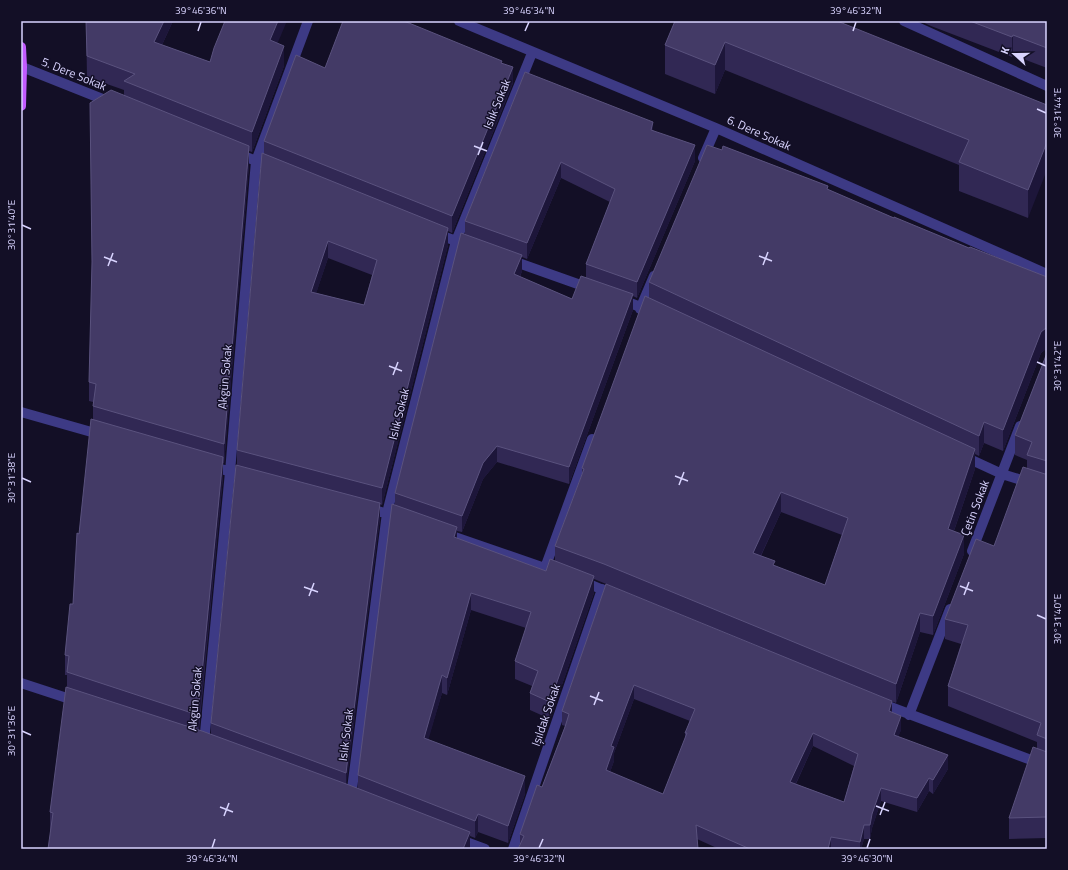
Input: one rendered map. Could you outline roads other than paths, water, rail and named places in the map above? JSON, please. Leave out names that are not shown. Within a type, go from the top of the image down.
[{"type":"main road","points":[[21,47],[21,106]]},
{"type":"street","name":"Akgün Sokak","points":[[204,744],[230,472],[256,161],[308,21]]},
{"type":"street","name":"6. Dere Sokak","points":[[459,21],[532,53],[716,128],[1047,274]]},
{"type":"street","points":[[904,21],[1047,86]]},
{"type":"street","name":"Islık Sokak","points":[[351,797],[387,513],[456,241],[532,53]]},
{"type":"street","name":"5. Dere Sokak","points":[[22,67],[117,105]]},
{"type":"street","points":[[698,171],[716,128]]},
{"type":"street","points":[[226,149],[285,173]]},
{"type":"street","points":[[426,229],[478,249]]},
{"type":"street","points":[[500,257],[597,291]]},
{"type":"street","points":[[636,321],[659,264]]},
{"type":"street","points":[[612,296],[641,306],[663,316]]},
{"type":"street","points":[[21,412],[111,438]]},
{"type":"street","name":"Çetin Sokak","points":[[968,562],[1025,415]]},
{"type":"street","points":[[544,568],[594,433]]},
{"type":"street","points":[[952,450],[1002,474],[1047,488]]},
{"type":"street","points":[[200,463],[260,480]]},
{"type":"street","points":[[357,505],[387,513],[417,524]]},
{"type":"street","points":[[439,532],[544,568],[624,598]]},
{"type":"street","name":"Işıldak Sokak","points":[[514,849],[602,589]]},
{"type":"street","points":[[908,715],[954,598]]},
{"type":"street","points":[[21,683],[87,705]]},
{"type":"street","points":[[872,700],[908,715],[1047,766]]},
{"type":"street","points":[[448,835],[485,849]]}]
